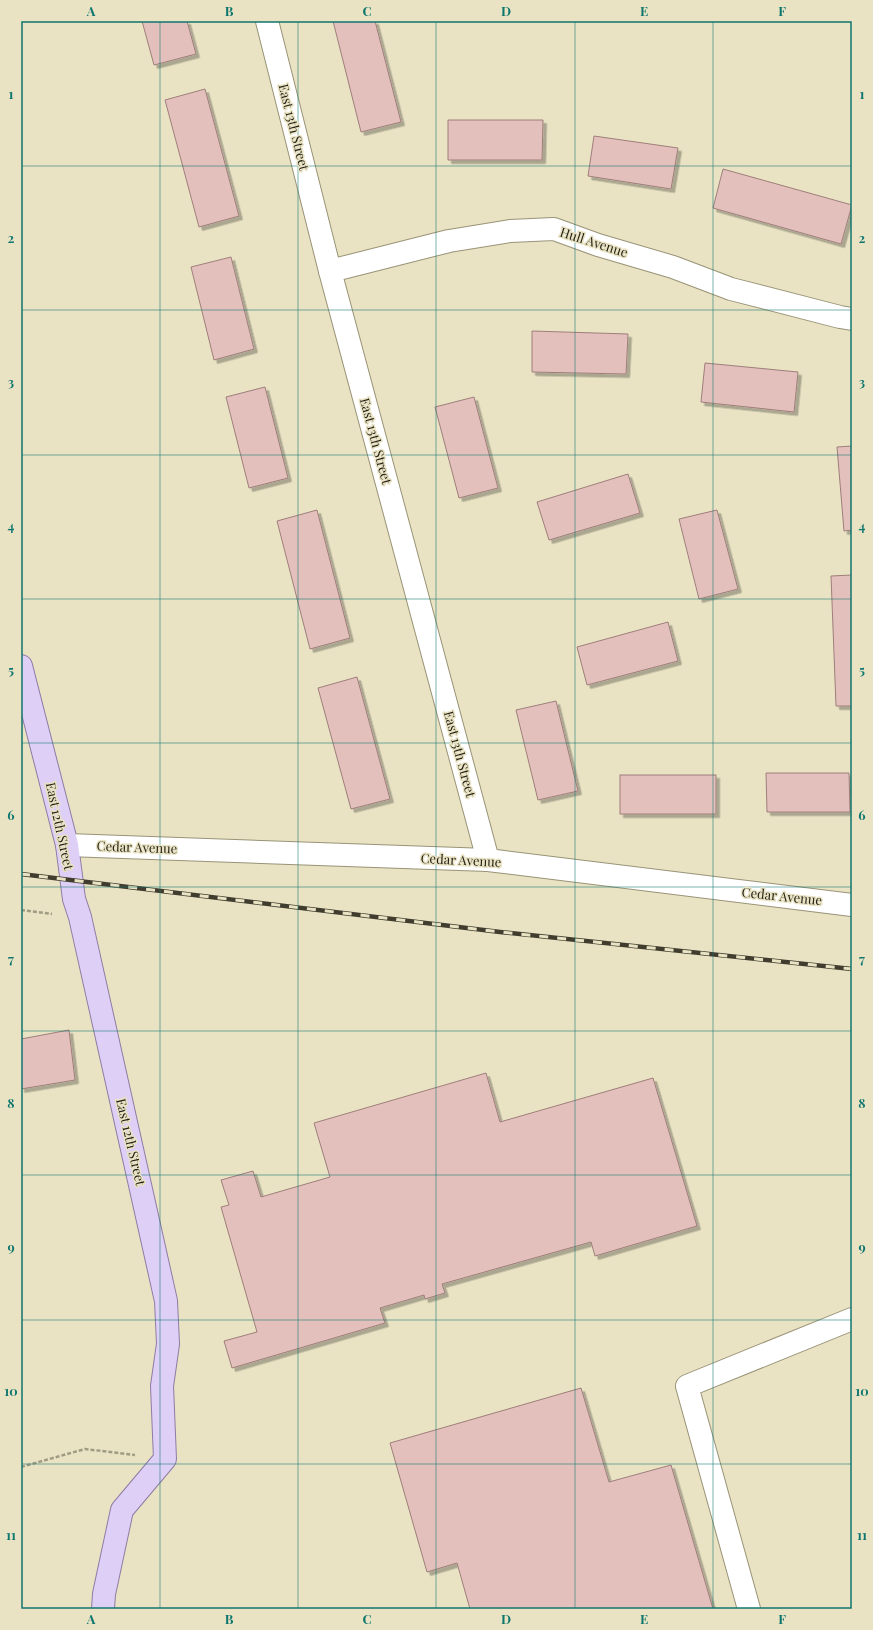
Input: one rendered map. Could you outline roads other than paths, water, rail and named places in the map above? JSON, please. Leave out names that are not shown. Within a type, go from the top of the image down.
[{"type":"main road","name":"East 12th Street","points":[[21,666],[67,845],[74,900],[80,917],[166,1301],[168,1344],[162,1386],[165,1459],[122,1510],[104,1594],[103,1609]]},
{"type":"street","name":"East 13th Street","points":[[267,21],[330,271],[488,860]]},
{"type":"street","name":"Hull Avenue","points":[[330,271],[456,240],[510,231],[554,229],[598,245],[673,266],[731,289],[840,318],[852,319]]},
{"type":"street","name":"Cedar Avenue","points":[[67,845],[488,860],[852,905]]},
{"type":"street","points":[[749,1609],[687,1386],[852,1319]]},
{"type":"railway","points":[[21,874],[500,932],[852,969]]}]
